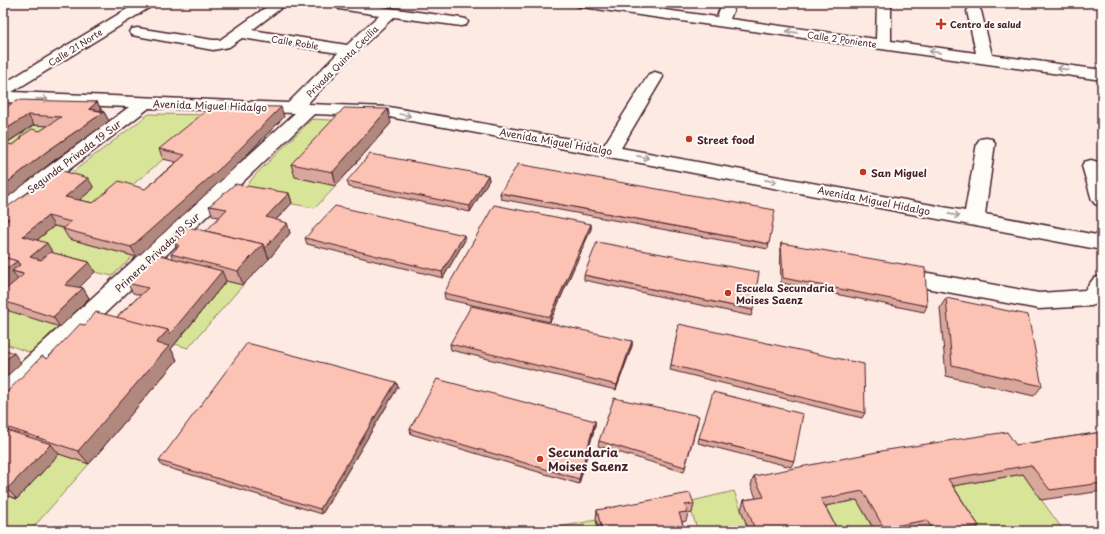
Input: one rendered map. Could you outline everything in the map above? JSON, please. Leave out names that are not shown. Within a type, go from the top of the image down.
[{"type":"street","name":"Calle 21 Norte","points":[[3,91],[147,3]]},
{"type":"street","name":"Calle 2 Poniente","points":[[582,3],[1102,75]]},
{"type":"street","points":[[722,22],[729,3]]},
{"type":"street","points":[[884,3],[884,44]]},
{"type":"street","points":[[137,32],[213,44],[224,44],[278,6]]},
{"type":"street","points":[[344,6],[461,22]]},
{"type":"street","points":[[974,11],[985,58]]},
{"type":"street","name":"Privada Quinta Cecilia","points":[[302,108],[350,50],[390,13]]},
{"type":"street","name":"Calle Roble","points":[[240,33],[350,50]]},
{"type":"street","points":[[609,151],[655,77]]},
{"type":"street","name":"Avenida Miguel Hidalgo","points":[[3,97],[389,112],[1102,242]]},
{"type":"street","name":"Segunda Privada 19 Sur","points":[[3,210],[145,102]]},
{"type":"street","name":"Primera Privada 19 Sur","points":[[3,395],[302,108]]},
{"type":"street","points":[[974,219],[986,142]]},
{"type":"street","points":[[1091,166],[1102,200]]},
{"type":"street","points":[[928,280],[1039,301],[1091,298],[1102,284]]},
{"type":"green space","points":[[149,114],[216,115],[112,202],[71,207],[93,188],[62,180]]},
{"type":"green space","points":[[312,119],[347,121],[296,177],[336,186],[315,208],[239,194],[258,172]]},
{"type":"green space","points":[[34,125],[66,127],[26,147],[3,145]]},
{"type":"green space","points":[[54,226],[77,232],[70,239],[133,256],[112,276],[45,260],[30,246]]},
{"type":"green space","points":[[226,281],[243,285],[188,348],[175,344]]},
{"type":"green space","points":[[3,306],[58,326],[31,353],[3,343]]},
{"type":"green space","points":[[59,454],[89,464],[30,531],[3,531],[3,494],[17,499]]},
{"type":"green space","points":[[1023,474],[1063,530],[968,531],[942,488]]},
{"type":"green space","points":[[734,491],[749,531],[698,531],[688,502]]},
{"type":"green space","points":[[857,500],[874,531],[828,531],[816,508]]},
{"type":"green space","points":[[596,520],[599,531],[539,531]]},
{"type":"building","points":[[17,100],[97,102],[89,109],[104,112],[46,152],[3,186],[3,143],[13,145],[22,138],[20,137],[32,129],[40,131],[61,117],[28,115],[3,131],[3,106],[8,106]]},
{"type":"building","points":[[212,106],[281,107],[225,164],[131,247],[63,229],[71,222],[48,216],[23,236],[47,243],[30,257],[41,260],[50,252],[89,262],[65,285],[83,288],[53,317],[3,301],[3,288],[5,290],[24,274],[12,271],[20,265],[17,261],[3,257],[3,224],[9,219],[3,218],[3,210],[59,170],[88,178],[65,197],[93,203],[119,181],[145,189],[185,155],[159,149]]},
{"type":"building","points":[[344,108],[388,109],[333,172],[291,164]]},
{"type":"building","points":[[370,154],[488,175],[470,206],[347,181]]},
{"type":"building","points":[[518,164],[775,210],[769,244],[500,193]]},
{"type":"building","points":[[235,184],[289,193],[266,217],[287,223],[265,248],[263,244],[206,231],[227,209],[209,206]]},
{"type":"building","points":[[494,205],[591,224],[550,317],[444,293]]},
{"type":"building","points":[[335,206],[464,235],[442,272],[305,238]]},
{"type":"building","points":[[183,226],[263,244],[238,271],[171,254],[179,246],[174,242],[181,236],[174,233]]},
{"type":"building","points":[[597,242],[759,272],[753,310],[584,275]]},
{"type":"building","points":[[781,243],[925,268],[927,306],[783,278]]},
{"type":"building","points":[[156,254],[222,271],[170,334],[168,330],[116,318],[148,288],[127,283]]},
{"type":"building","points":[[3,257],[17,261],[3,272]]},
{"type":"building","points":[[946,298],[1028,315],[1042,386],[952,365]]},
{"type":"building","points":[[471,306],[632,341],[617,385],[450,344]]},
{"type":"building","points":[[96,312],[168,330],[156,343],[169,346],[78,451],[3,426],[3,396],[42,356],[47,359],[80,324],[85,325]]},
{"type":"building","points":[[679,324],[864,364],[865,413],[671,365]]},
{"type":"building","points":[[247,343],[396,382],[320,509],[159,461]]},
{"type":"building","points":[[3,349],[14,353],[3,362]]},
{"type":"building","name":"Secundaria Moises Saenz","points":[[437,379],[595,421],[579,479],[410,429]]},
{"type":"building","points":[[713,392],[803,414],[794,461],[699,438]]},
{"type":"building","name":"Secundaria Moises Saenz","points":[[614,398],[699,416],[685,467],[599,441]]},
{"type":"building","points":[[3,429],[51,444],[7,489],[3,488]]},
{"type":"building","points":[[1007,432],[1016,445],[1102,432],[1102,483],[1050,490],[1031,465],[948,479],[979,526],[933,531],[927,520],[884,528],[863,491],[821,499],[838,531],[736,531],[754,527],[744,500],[764,497],[754,476],[887,450]]},
{"type":"building","points":[[690,493],[694,504],[685,505],[688,512],[679,513],[684,528],[692,527],[693,531],[602,531],[597,510]]},
{"type":"place","name":"Centro de salud","points":[[941,24]]},
{"type":"place","name":"Street food","points":[[689,139]]},
{"type":"place","name":"San Miguel","points":[[863,172]]},
{"type":"place","name":"Escuela Secundaria Moises Saenz","points":[[728,293]]},
{"type":"place","name":"Secundaria Moises Saenz","points":[[540,459]]}]
